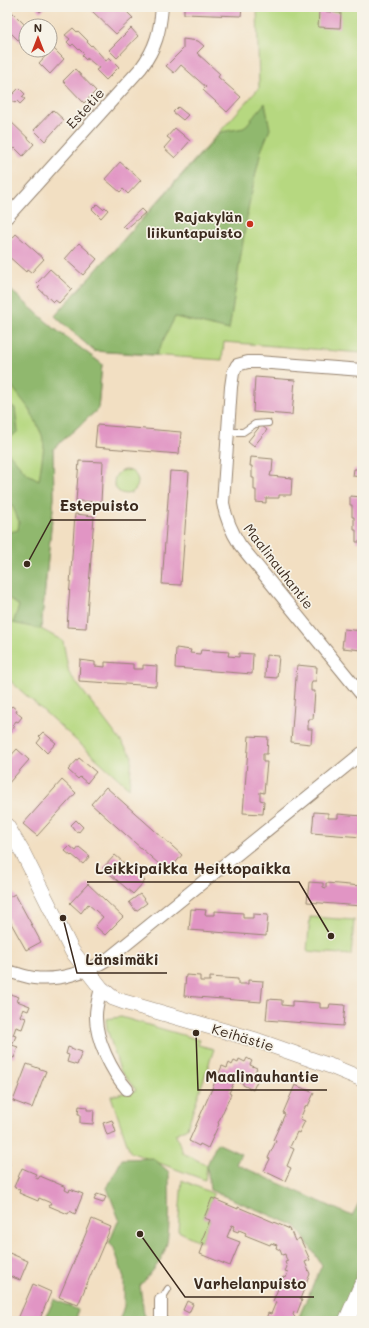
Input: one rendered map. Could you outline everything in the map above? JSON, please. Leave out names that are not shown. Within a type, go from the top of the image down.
[{"type":"main road","points":[[347,1321],[362,1286]]},
{"type":"street","name":"Estetie","points":[[7,217],[151,55],[158,34],[162,7]]},
{"type":"street","name":"Maalinauhantie","points":[[362,370],[258,362],[248,362],[237,365],[233,373],[231,387],[223,502],[227,520],[234,535],[259,570],[278,590],[362,695]]},
{"type":"street","points":[[7,971],[34,978],[49,978],[86,970],[99,965],[113,956],[362,753]]},
{"type":"street","name":"Keihästie","points":[[7,826],[23,853],[72,951],[101,988],[113,998],[256,1040],[333,1067],[362,1079]]},
{"type":"street","points":[[101,988],[96,1016],[97,1028],[107,1059],[117,1078],[127,1089]]},
{"type":"street","points":[[161,1300],[161,1321]]},
{"type":"lane","points":[[228,432],[243,432],[255,424],[268,423]]},
{"type":"lane","points":[[161,1300],[168,1289]]},
{"type":"green space","name":"Rajakylän liikuntapuisto","points":[[257,7],[362,7],[362,353],[224,342],[222,360],[94,351],[55,316],[259,88]]},
{"type":"green space","points":[[265,103],[270,129],[261,151],[249,204],[229,330],[175,317],[156,355],[94,351],[55,316],[221,132],[244,128]]},
{"type":"green space","points":[[7,287],[55,329],[102,364],[98,409],[53,449],[54,498],[41,629],[63,641],[69,673],[132,756],[129,788],[7,678]]},
{"type":"green space","points":[[7,287],[55,329],[102,364],[98,409],[53,449],[54,498],[41,629],[13,623],[19,606],[7,597],[7,533],[18,530],[19,522],[13,507],[7,499],[7,451],[26,473],[39,480],[44,446],[42,435],[30,410],[7,380]]},
{"type":"green space","points":[[7,403],[15,408],[18,431],[7,441]]},
{"type":"green space","points":[[126,470],[134,474],[138,482],[134,490],[126,494],[118,490],[114,482],[118,474]]},
{"type":"green space","points":[[310,917],[354,920],[351,955],[307,951]]},
{"type":"green space","points":[[121,1017],[200,1040],[198,1045],[214,1049],[187,1128],[176,1134],[175,1133],[183,1153],[207,1165],[205,1180],[130,1152],[111,1096],[136,1090],[120,1070],[107,1029],[106,1019]]},
{"type":"green space","points":[[217,1143],[241,1154],[236,1164],[352,1216],[362,1197],[362,1257],[340,1321],[297,1321],[322,1265],[296,1226],[210,1190],[207,1165]]},
{"type":"green space","points":[[153,1158],[169,1172],[168,1239],[164,1253],[151,1273],[140,1286],[145,1321],[119,1321],[124,1306],[124,1278],[114,1248],[109,1243],[119,1219],[107,1188],[122,1159]]},
{"type":"green space","points":[[182,1180],[214,1194],[204,1217],[210,1220],[201,1242],[178,1231]]},
{"type":"green space","points":[[54,1299],[78,1310],[76,1321],[44,1321]]},
{"type":"building","points":[[7,7],[18,18],[18,40],[7,29]]},
{"type":"building","points":[[36,7],[46,7],[40,12]]},
{"type":"building","points":[[93,7],[118,7],[122,11],[124,9],[133,18],[116,34],[91,10]]},
{"type":"building","points":[[184,7],[242,7],[241,16],[184,14]]},
{"type":"building","points":[[319,11],[341,13],[340,28],[318,27]]},
{"type":"building","points":[[73,28],[88,41],[87,42],[91,46],[92,45],[106,61],[109,57],[119,67],[106,80],[96,70],[99,68],[87,58],[86,60],[82,56],[84,54],[73,44],[71,46],[67,42],[70,39],[65,35]]},
{"type":"building","points":[[131,28],[138,36],[117,58],[109,50]]},
{"type":"building","points":[[183,39],[198,41],[204,46],[197,53],[220,74],[218,77],[241,97],[227,112],[203,90],[206,87],[181,65],[174,73],[166,66],[183,49]]},
{"type":"building","points":[[58,53],[64,59],[50,74],[39,63],[44,58],[58,58]]},
{"type":"building","points":[[7,63],[12,68],[7,73]]},
{"type":"building","points":[[75,69],[96,91],[84,103],[63,81]]},
{"type":"building","points":[[19,88],[25,94],[22,97],[25,99],[20,104],[17,101],[15,103],[9,98]]},
{"type":"building","points":[[178,107],[188,115],[183,120],[173,112]]},
{"type":"building","points":[[53,110],[64,120],[45,141],[34,130]]},
{"type":"building","points":[[7,118],[34,144],[23,156],[15,148],[11,152],[7,150]]},
{"type":"building","points":[[175,128],[190,141],[175,158],[164,148],[171,140],[167,137]]},
{"type":"building","points":[[120,162],[141,180],[128,194],[123,189],[120,192],[105,179]]},
{"type":"building","points":[[97,204],[103,209],[105,207],[108,210],[101,218],[92,209]]},
{"type":"building","points":[[141,209],[145,213],[126,229],[123,226]]},
{"type":"building","points":[[16,234],[44,259],[31,273],[27,270],[26,272],[7,255],[7,244]]},
{"type":"building","points":[[79,243],[97,259],[83,275],[65,259]]},
{"type":"building","points":[[50,269],[72,289],[59,303],[55,300],[53,302],[38,288],[40,286],[37,283]]},
{"type":"building","points":[[255,377],[295,380],[292,415],[253,412]]},
{"type":"building","points":[[97,425],[181,432],[179,454],[95,447]]},
{"type":"building","points":[[261,425],[267,430],[254,446],[248,441]]},
{"type":"building","points":[[251,457],[273,459],[272,472],[270,476],[292,478],[291,495],[279,495],[279,498],[266,498],[266,503],[256,502],[254,478],[252,478],[252,466],[250,466]]},
{"type":"building","points":[[79,461],[103,462],[101,502],[76,501]]},
{"type":"building","points":[[354,469],[362,469],[362,477],[353,476]]},
{"type":"building","points":[[170,471],[189,472],[181,585],[162,584]]},
{"type":"building","points":[[350,496],[362,497],[362,542],[356,542],[356,530],[354,530],[354,517],[352,517]]},
{"type":"building","points":[[75,514],[94,516],[86,628],[67,627]]},
{"type":"building","points":[[344,629],[362,631],[362,650],[342,648]]},
{"type":"building","points":[[176,648],[191,650],[190,653],[200,654],[201,650],[229,652],[228,656],[239,657],[239,653],[253,654],[252,674],[175,668]]},
{"type":"building","points":[[266,655],[279,656],[277,678],[265,677]]},
{"type":"building","points":[[80,660],[95,662],[95,666],[105,667],[105,662],[133,664],[133,669],[143,669],[143,665],[157,666],[156,686],[79,681]]},
{"type":"building","points":[[297,665],[317,667],[316,681],[312,681],[311,685],[311,691],[315,691],[313,719],[309,719],[308,724],[308,729],[312,729],[311,744],[291,742]]},
{"type":"building","points":[[7,693],[11,696],[7,701]]},
{"type":"building","points":[[12,706],[22,717],[18,722],[16,721],[13,725],[15,726],[10,732],[7,732],[7,711]]},
{"type":"building","points":[[43,732],[56,743],[47,753],[37,743],[41,738],[39,736]]},
{"type":"building","points":[[249,736],[268,737],[267,754],[263,754],[263,762],[267,762],[264,793],[260,792],[260,800],[264,801],[263,814],[243,813]]},
{"type":"building","points":[[17,749],[29,760],[7,785],[7,760]]},
{"type":"building","points":[[79,758],[96,772],[87,783],[80,777],[78,779],[68,770]]},
{"type":"building","points":[[62,780],[76,793],[37,836],[23,824]]},
{"type":"building","points":[[106,787],[182,855],[168,872],[91,804]]},
{"type":"building","points":[[314,812],[328,813],[328,818],[338,818],[338,814],[362,816],[362,837],[312,833]]},
{"type":"building","points":[[76,820],[83,827],[79,832],[76,832],[71,825]]},
{"type":"building","points":[[70,846],[76,851],[79,847],[90,856],[83,864],[65,851]]},
{"type":"building","points":[[115,855],[145,881],[133,894],[103,868]]},
{"type":"building","points":[[309,882],[323,883],[323,887],[326,888],[326,883],[361,886],[362,906],[307,902]]},
{"type":"building","points":[[88,884],[123,917],[105,935],[95,926],[103,917],[88,904],[81,913],[70,903]]},
{"type":"building","points":[[15,894],[41,942],[26,950],[7,916],[7,898]]},
{"type":"building","points":[[140,894],[147,903],[136,911],[129,902]]},
{"type":"building","points":[[191,909],[206,910],[205,915],[215,915],[215,911],[243,913],[243,918],[253,918],[253,914],[268,915],[266,936],[189,930]]},
{"type":"building","points":[[145,951],[148,955],[142,960],[139,956]]},
{"type":"building","points":[[186,975],[200,976],[200,981],[210,981],[210,977],[238,979],[238,984],[248,984],[248,980],[263,981],[261,1002],[184,996]]},
{"type":"building","points":[[7,993],[19,997],[17,1001],[30,1006],[28,1011],[23,1009],[20,1016],[26,1018],[22,1029],[16,1027],[13,1035],[16,1036],[12,1045],[18,1047],[14,1058],[7,1055]]},
{"type":"building","points":[[268,999],[282,1000],[282,1005],[292,1006],[292,1001],[320,1003],[320,1008],[329,1008],[330,1004],[345,1005],[343,1026],[266,1020]]},
{"type":"building","points":[[68,1047],[82,1052],[77,1065],[67,1062],[69,1055],[66,1054]]},
{"type":"building","points":[[247,1058],[252,1061],[250,1065],[257,1068],[255,1072],[260,1074],[253,1090],[243,1085],[243,1083],[235,1080],[229,1093],[231,1094],[208,1148],[200,1144],[199,1146],[189,1141],[222,1066],[227,1068],[229,1063],[232,1065],[234,1061],[238,1063],[239,1059],[245,1062]]},
{"type":"building","points":[[27,1064],[46,1071],[32,1108],[13,1101]]},
{"type":"building","points":[[295,1085],[314,1093],[308,1106],[306,1105],[300,1119],[305,1121],[299,1133],[297,1132],[290,1147],[294,1149],[287,1166],[291,1168],[285,1181],[264,1171],[276,1141],[273,1140],[285,1114],[283,1113]]},
{"type":"building","points":[[79,1106],[87,1107],[87,1110],[94,1110],[93,1124],[80,1123],[80,1114],[78,1114]]},
{"type":"building","points":[[112,1120],[116,1132],[107,1135],[103,1123]]},
{"type":"building","points":[[7,1162],[10,1164],[7,1171]]},
{"type":"building","points":[[22,1168],[36,1174],[34,1177],[38,1179],[40,1176],[66,1187],[65,1190],[69,1192],[70,1189],[83,1194],[75,1214],[70,1211],[68,1214],[49,1206],[51,1203],[39,1198],[38,1201],[19,1193],[20,1190],[14,1187]]},
{"type":"building","points":[[97,1194],[106,1197],[103,1203],[94,1200]]},
{"type":"building","points":[[212,1198],[238,1209],[238,1207],[290,1229],[295,1241],[300,1238],[310,1260],[305,1262],[310,1274],[300,1299],[302,1300],[297,1313],[294,1312],[294,1321],[268,1321],[269,1320],[266,1319],[268,1313],[271,1314],[276,1302],[273,1301],[283,1277],[286,1278],[288,1272],[285,1271],[287,1267],[285,1262],[288,1261],[285,1254],[282,1255],[280,1250],[276,1248],[277,1245],[271,1243],[270,1245],[245,1235],[246,1233],[239,1230],[238,1232],[233,1230],[235,1226],[232,1225],[227,1237],[240,1242],[230,1266],[200,1254],[204,1243],[201,1242],[210,1220],[204,1218]]},
{"type":"building","points":[[92,1219],[111,1227],[78,1305],[59,1297]]},
{"type":"building","points":[[7,1252],[28,1261],[20,1280],[7,1275]]},
{"type":"building","points":[[33,1284],[51,1292],[39,1321],[17,1321]]},
{"type":"building","points":[[187,1301],[193,1304],[189,1313],[183,1310]]},
{"type":"place","name":"Rajakylän liikuntapuisto","points":[[250,224]]},
{"type":"place","name":"Estepuisto","points":[[27,564]]},
{"type":"place","name":"Länsimäki","points":[[63,918]]},
{"type":"place","name":"Leikkipaikka Heittopaikka","points":[[331,936]]},
{"type":"place","name":"Maalinauhantie","points":[[196,1033]]},
{"type":"place","name":"Varhelanpuisto","points":[[140,1234]]}]
